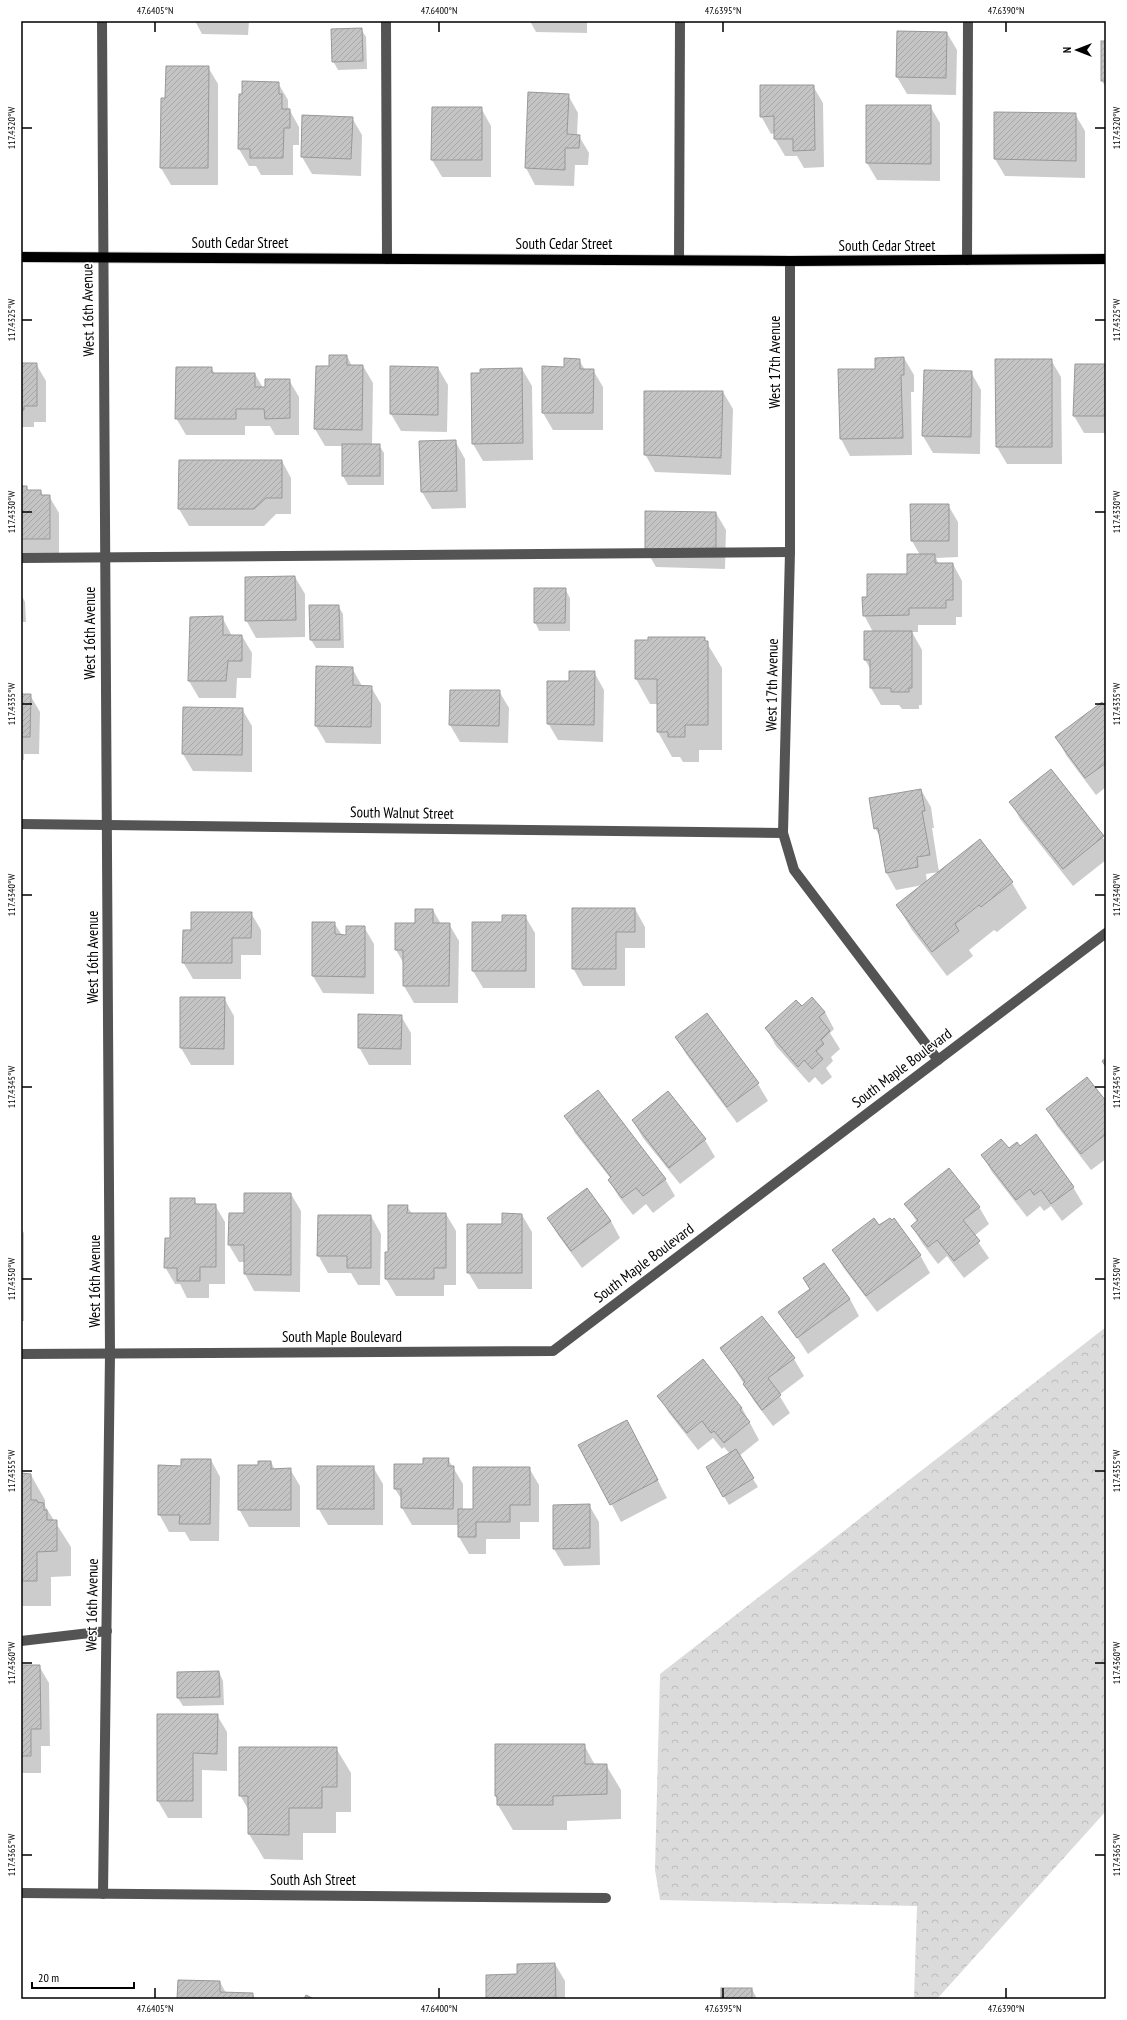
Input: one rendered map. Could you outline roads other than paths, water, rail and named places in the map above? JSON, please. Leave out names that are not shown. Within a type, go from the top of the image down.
[{"type":"main road","name":"South Cedar Street","points":[[21,257],[790,261],[1106,259]]},
{"type":"street","name":"West 16th Avenue","points":[[102,21],[102,257],[110,1354],[103,1894]]},
{"type":"street","points":[[386,21],[387,259]]},
{"type":"street","points":[[679,260],[680,21]]},
{"type":"street","points":[[967,260],[968,21]]},
{"type":"street","name":"West 17th Avenue","points":[[790,261],[790,552],[783,832],[794,870],[938,1060]]},
{"type":"street","points":[[21,558],[790,552]]},
{"type":"street","name":"South Walnut Street","points":[[21,824],[783,832]]},
{"type":"street","name":"South Maple Boulevard","points":[[21,1354],[553,1351],[1106,933]]},
{"type":"street","points":[[21,1641],[107,1630]]},
{"type":"street","name":"South Ash Street","points":[[21,1893],[606,1898]]}]
